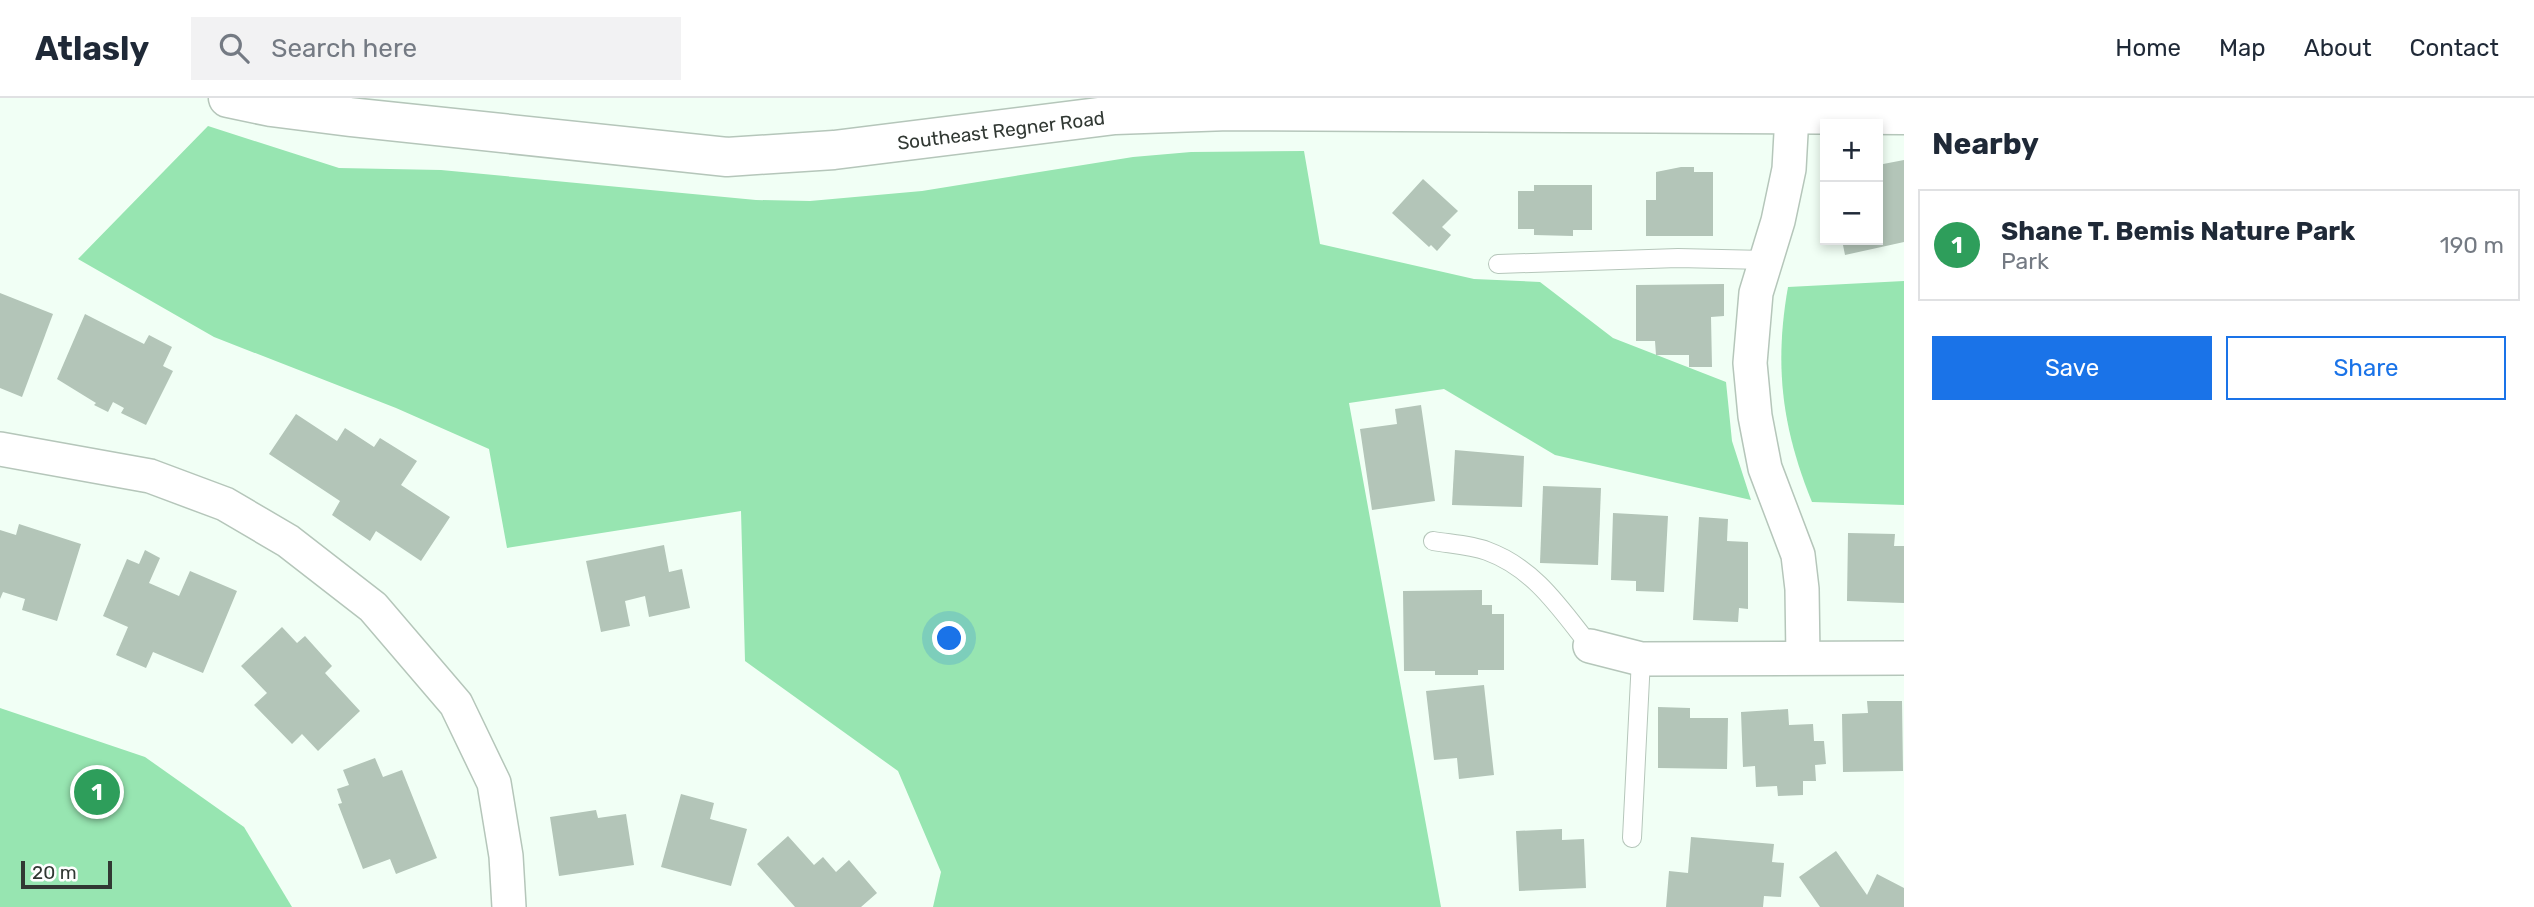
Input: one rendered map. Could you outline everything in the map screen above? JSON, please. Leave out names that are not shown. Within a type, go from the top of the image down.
[{"type":"street","name":"Southeast Regner Road","points":[[228,98],[271,107],[350,117],[727,157],[834,150],[1076,119],[1206,112],[1904,115]]},
{"type":"street","points":[[1792,115],[1789,169],[1778,221],[1756,293],[1750,363],[1755,416],[1765,468],[1798,555],[1803,657]]},
{"type":"street","points":[[0,449],[150,476],[225,504],[288,541],[373,607],[457,704],[494,783],[506,856],[509,907]]},
{"type":"street","points":[[1590,646],[1641,659],[1904,658]]},
{"type":"lane","points":[[1499,264],[1678,258],[1765,260]]},
{"type":"lane","points":[[1433,541],[1486,551],[1519,566],[1545,589],[1590,646]]},
{"type":"lane","points":[[1632,838],[1641,659]]},
{"type":"green space","points":[[208,126],[339,168],[441,170],[756,200],[810,201],[922,191],[1133,157],[1191,152],[1304,151],[1320,244],[1474,279],[1540,282],[1613,338],[1726,382],[1732,441],[1751,500],[1555,455],[1444,389],[1349,403],[1441,907],[933,907],[941,872],[898,771],[745,661],[741,511],[507,548],[489,449],[396,408],[214,337],[78,259]]},
{"type":"green space","points":[[1904,281],[1904,505],[1812,502],[1794,448],[1784,396],[1782,344],[1788,287]]},
{"type":"green space","points":[[0,708],[145,757],[244,827],[292,907],[0,907]]},
{"type":"building","points":[[1904,160],[1904,242],[1845,255],[1843,245],[1883,245],[1883,164]]},
{"type":"building","points":[[1694,167],[1694,172],[1713,172],[1713,236],[1646,236],[1646,200],[1656,200],[1656,172]]},
{"type":"building","points":[[1423,179],[1458,211],[1442,227],[1451,235],[1437,251],[1431,245],[1429,247],[1392,213]]},
{"type":"building","points":[[1534,185],[1592,185],[1592,230],[1573,230],[1573,236],[1534,235],[1534,229],[1518,229],[1518,191],[1534,191]]},
{"type":"building","points":[[1724,284],[1724,316],[1711,317],[1712,367],[1689,367],[1689,355],[1656,355],[1655,341],[1636,341],[1636,285]]},
{"type":"building","points":[[0,293],[53,314],[22,397],[0,388]]},
{"type":"building","points":[[85,314],[144,344],[149,335],[172,347],[163,366],[173,371],[146,425],[121,413],[124,408],[113,402],[108,412],[94,405],[96,403],[57,379]]},
{"type":"building","points":[[1421,405],[1435,501],[1372,510],[1360,429],[1397,424],[1395,409]]},
{"type":"building","points":[[296,414],[337,441],[345,428],[374,447],[380,438],[417,461],[401,485],[450,517],[421,561],[376,531],[370,541],[332,515],[340,501],[269,454]]},
{"type":"building","points":[[1455,450],[1524,456],[1522,507],[1452,505]]},
{"type":"building","points":[[1543,486],[1601,488],[1598,565],[1540,563]]},
{"type":"building","points":[[1613,513],[1668,516],[1664,592],[1636,591],[1636,581],[1611,580]]},
{"type":"building","points":[[1699,517],[1728,519],[1727,541],[1748,542],[1748,609],[1739,608],[1738,622],[1693,620]]},
{"type":"building","points":[[19,524],[81,544],[57,621],[22,610],[25,599],[3,592],[0,599],[0,530],[16,535]]},
{"type":"building","points":[[1848,533],[1895,534],[1894,546],[1904,546],[1904,603],[1847,601]]},
{"type":"building","points":[[664,545],[669,572],[682,569],[690,608],[649,617],[645,596],[625,601],[630,626],[601,632],[586,561]]},
{"type":"building","points":[[145,550],[160,558],[149,583],[179,596],[190,571],[237,591],[203,673],[153,652],[146,668],[116,655],[128,627],[103,616],[127,559],[139,564]]},
{"type":"building","points":[[1482,590],[1482,605],[1492,605],[1492,614],[1504,614],[1504,670],[1478,670],[1478,675],[1435,675],[1435,671],[1404,671],[1403,591]]},
{"type":"building","points":[[282,627],[297,643],[305,636],[332,666],[325,673],[360,711],[318,751],[302,734],[292,744],[254,705],[267,693],[241,666]]},
{"type":"building","points":[[1484,685],[1494,775],[1459,779],[1457,758],[1434,760],[1426,691]]},
{"type":"building","points":[[1867,701],[1902,701],[1903,771],[1843,772],[1842,714],[1868,713]]},
{"type":"building","points":[[1658,707],[1690,708],[1690,718],[1728,718],[1727,769],[1658,768]]},
{"type":"building","points":[[1788,709],[1789,725],[1813,724],[1814,741],[1824,741],[1826,764],[1815,765],[1816,781],[1803,781],[1803,795],[1778,796],[1777,786],[1756,787],[1755,766],[1743,767],[1741,712]]},
{"type":"building","points":[[375,758],[383,777],[402,770],[437,858],[396,874],[390,859],[363,869],[338,804],[342,803],[337,789],[349,785],[343,770]]},
{"type":"building","points":[[681,794],[714,803],[710,819],[747,829],[731,886],[661,867]]},
{"type":"building","points":[[596,810],[598,818],[626,814],[634,865],[559,876],[550,817]]},
{"type":"building","points":[[1562,829],[1562,840],[1584,839],[1586,888],[1519,891],[1516,831]]},
{"type":"building","points":[[788,836],[814,865],[823,857],[836,872],[849,860],[877,893],[861,907],[795,907],[757,864]]},
{"type":"building","points":[[1691,837],[1774,844],[1772,862],[1784,863],[1781,897],[1764,896],[1763,907],[1666,907],[1669,871],[1688,873]]},
{"type":"building","points":[[1836,851],[1867,895],[1877,874],[1904,888],[1904,907],[1820,907],[1799,877]]},
{"type":"place","name":"Shane T. Bemis Nature Park","points":[[97,792]]}]
